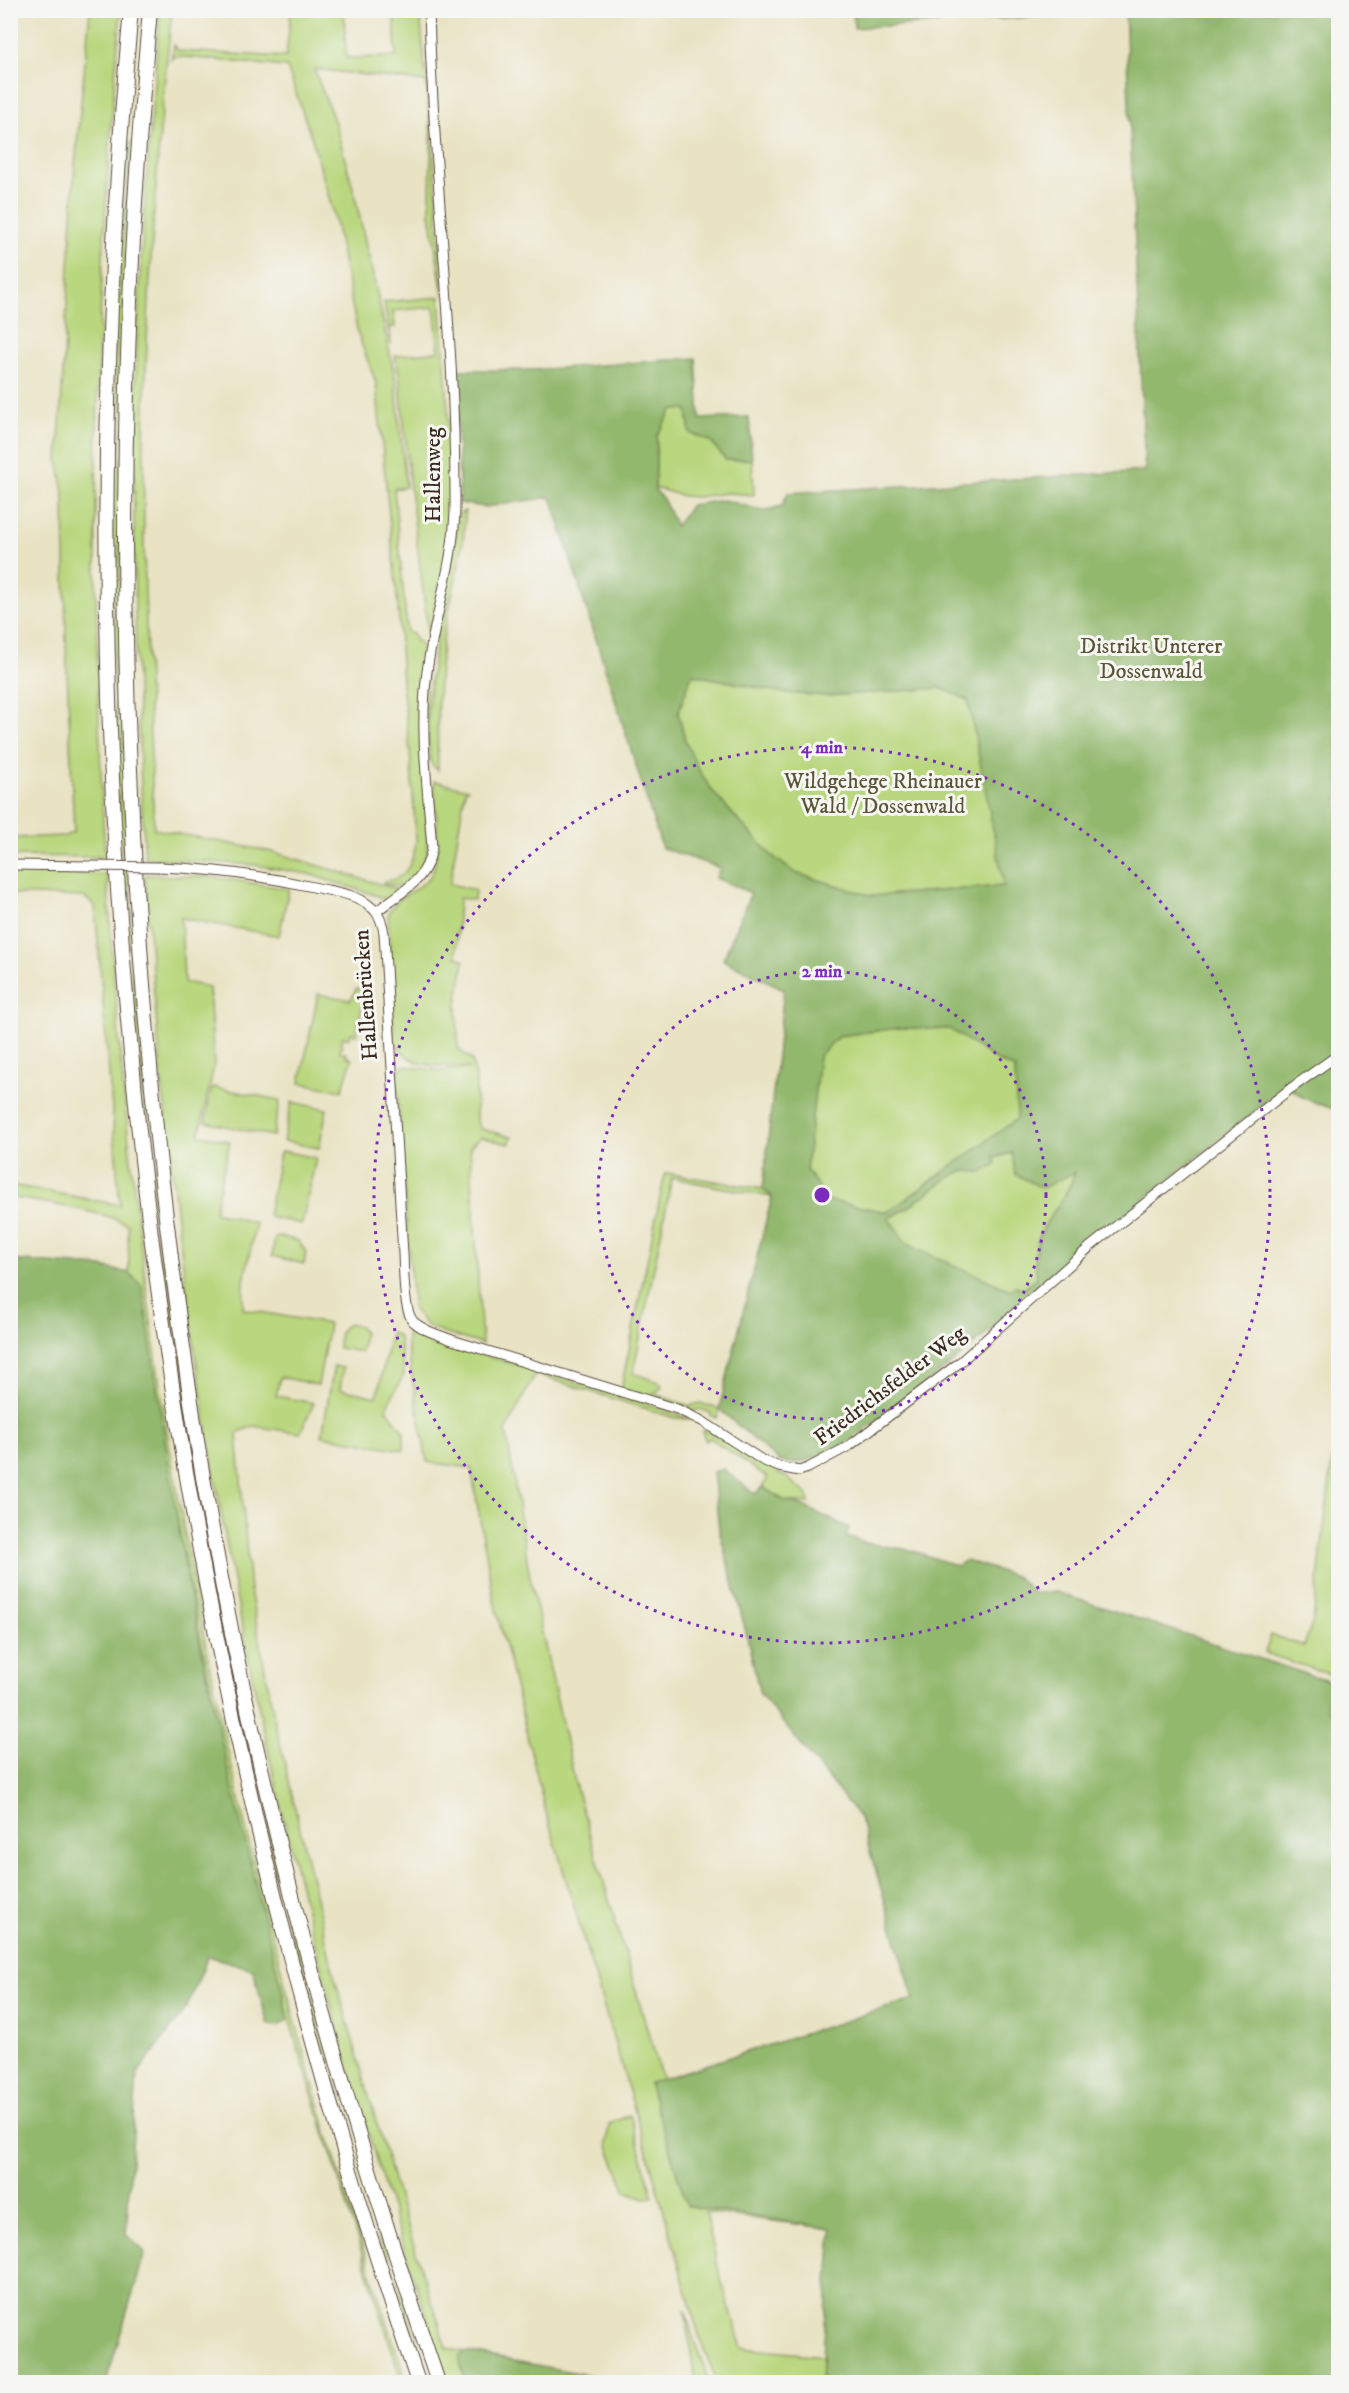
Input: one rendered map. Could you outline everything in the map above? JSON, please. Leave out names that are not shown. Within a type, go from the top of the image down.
[{"type":"highway","points":[[131,10],[112,275],[106,459],[106,581],[111,782],[118,903],[131,1066],[145,1196],[179,1442],[243,1769],[282,1931],[321,2076],[366,2227],[418,2382]]},
{"type":"highway","points":[[150,10],[133,230],[125,459],[125,578],[131,807],[150,1070],[165,1204],[195,1426],[225,1592],[264,1779],[296,1912],[345,2092],[398,2265],[438,2382]]},
{"type":"street","name":"Hallenweg","points":[[376,912],[424,873],[432,848],[424,700],[429,657],[452,541],[455,507],[453,423],[429,10]]},
{"type":"street","name":"Hallenbrücken","points":[[10,865],[159,867],[233,871],[270,877],[357,898],[376,912],[382,921],[384,933],[407,1305]]},
{"type":"street","name":"Friedrichsfelder Weg","points":[[407,1305],[411,1320],[422,1328],[452,1340],[687,1413],[718,1430],[762,1460],[799,1471],[822,1462],[849,1446],[959,1363],[1091,1246],[1281,1096],[1338,1055]]},
{"type":"green space","points":[[291,10],[344,11],[346,58],[396,57],[394,11],[420,11],[425,71],[429,80],[443,295],[430,213],[431,138],[426,82],[314,69],[335,123],[353,188],[395,377],[406,487],[394,489],[407,632],[413,634],[426,655],[427,853],[421,869],[403,886],[383,884],[384,881],[398,877],[408,868],[416,840],[410,751],[402,683],[398,606],[376,383],[358,334],[333,211],[312,139],[287,67],[175,56],[171,60],[174,45],[179,51],[286,57]]},
{"type":"green space","points":[[90,11],[121,11],[105,222],[97,434],[97,645],[105,857],[11,856],[11,838],[65,836],[74,832],[66,647],[64,492],[58,460],[75,165]]},
{"type":"green space","points":[[160,11],[172,11],[153,225],[144,440],[145,586],[154,829],[273,852],[403,891],[389,902],[378,896],[308,874],[255,865],[145,858],[137,697],[134,455],[139,294]]},
{"type":"green space","points":[[853,11],[1125,11],[854,28]]},
{"type":"green space","name":"Distrikt Unterer Dossenwald","points":[[1125,11],[1338,11],[1338,1111],[1304,1098],[1287,1086],[1089,1243],[957,1359],[846,1444],[812,1459],[793,1463],[780,1462],[719,1409],[772,1197],[763,1189],[784,989],[723,960],[751,893],[716,878],[720,868],[662,848],[551,497],[485,507],[460,503],[455,370],[532,370],[696,358],[700,419],[749,417],[752,459],[726,460],[710,441],[690,433],[687,409],[672,410],[657,436],[655,490],[663,499],[676,526],[691,505],[724,500],[764,511],[782,506],[788,493],[1145,471]],"holes":[[[692,674],[784,693],[827,696],[941,688],[968,700],[1004,886],[872,896],[795,873],[771,855],[737,819],[714,793],[700,772],[686,743],[678,713]],[[898,1028],[950,1029],[998,1061],[1015,1069],[1017,1119],[888,1212],[829,1201],[806,1170],[819,1056],[839,1036]],[[1012,1153],[1015,1174],[1042,1188],[1075,1172],[1067,1192],[1043,1229],[1035,1255],[1037,1277],[1025,1289],[1016,1286],[1010,1290],[908,1245],[888,1218],[910,1206],[946,1179],[962,1171],[983,1172],[996,1164],[994,1157]]]},
{"type":"green space","points":[[129,142],[132,142],[121,419],[122,695],[127,833],[136,972],[163,1248],[239,1698],[265,1815],[304,1968],[353,2142],[347,2142],[268,1849],[195,1496],[149,1177],[122,861],[114,679],[112,515],[116,334]]},
{"type":"green space","points":[[440,297],[449,432],[450,512],[445,560],[429,639],[399,374],[395,356],[439,351],[434,307],[393,311],[395,327],[390,327],[391,345],[384,302]]},
{"type":"green space","points":[[687,409],[690,433],[710,441],[726,460],[752,459],[754,495],[727,493],[696,497],[683,496],[655,488],[657,436],[672,410]]},
{"type":"green space","points":[[465,511],[460,557],[447,618],[440,667],[438,770],[432,765],[430,758],[428,727],[432,665],[459,513]]},
{"type":"green space","name":"Wildgehege Rheinauer Wald / Dossenwald","points":[[692,674],[784,693],[827,696],[941,688],[968,700],[1005,886],[872,896],[795,873],[771,855],[714,793],[699,772],[686,743],[678,713]]},
{"type":"green space","points":[[434,781],[468,789],[465,791],[450,884],[475,890],[474,900],[459,898],[456,956],[464,960],[457,1006],[458,1049],[472,1060],[476,1079],[476,1120],[481,1129],[512,1137],[509,1144],[480,1137],[470,1147],[482,1344],[443,1333],[426,1325],[413,1310],[396,1073],[404,1066],[442,1071],[470,1068],[428,1065],[418,1062],[402,1051],[394,1041],[388,915],[396,903],[429,878],[433,870],[437,846]]},
{"type":"green space","points":[[11,872],[107,874],[132,1173],[151,1322],[174,1471],[201,1619],[231,1766],[266,1912],[305,2057],[354,2220],[407,2382],[402,2382],[289,2019],[234,1802],[173,1498],[142,1287],[129,1273],[128,1225],[119,1220],[90,1212],[11,1197],[11,1185],[120,1205],[95,906],[84,897],[11,894]]},
{"type":"green space","points":[[145,875],[214,877],[289,889],[279,936],[181,918],[184,982],[209,987],[214,1066],[199,1135],[230,1141],[214,1212],[256,1223],[244,1280],[243,1309],[329,1324],[318,1385],[280,1377],[276,1396],[314,1403],[300,1433],[253,1426],[237,1433],[250,1590],[274,1717],[334,1975],[399,2200],[447,2348],[467,2352],[461,2355],[463,2374],[468,2382],[448,2382],[379,2168],[317,1952],[254,1686],[205,1418],[185,1282],[155,1011]]},
{"type":"green space","points":[[367,987],[371,1003],[362,1007],[356,1035],[351,1033],[349,1038],[343,1037],[340,1052],[346,1053],[346,1056],[352,1059],[342,1091],[300,1083],[318,994],[351,1000],[356,989]]},
{"type":"green space","points":[[898,1028],[950,1029],[998,1061],[1015,1069],[1017,1119],[888,1212],[829,1201],[806,1170],[819,1055],[839,1036]]},
{"type":"green space","points":[[212,1087],[280,1100],[273,1136],[205,1122]]},
{"type":"green space","points":[[292,1102],[327,1109],[319,1148],[283,1141]]},
{"type":"green space","points":[[283,1151],[316,1158],[302,1224],[268,1215],[280,1153]]},
{"type":"green space","points":[[1013,1153],[1067,1174],[1075,1171],[1067,1191],[1039,1238],[1035,1255],[1037,1277],[1024,1289],[1010,1290],[908,1245],[888,1218],[907,1208],[945,1178],[964,1171],[983,1172],[994,1158]]},
{"type":"green space","points":[[665,1173],[763,1189],[772,1197],[672,1178],[633,1373],[661,1383],[662,1387],[654,1394],[690,1406],[700,1403],[719,1409],[717,1418],[700,1409],[694,1411],[621,1389]]},
{"type":"green space","points":[[275,1237],[298,1241],[306,1252],[304,1264],[272,1256]]},
{"type":"green space","points":[[10,1260],[101,1267],[129,1273],[142,1286],[189,1587],[236,1804],[289,2019],[279,2026],[268,2025],[253,1969],[208,1956],[187,2007],[137,2074],[126,2235],[145,2252],[106,2382],[11,2382]]},
{"type":"green space","points":[[350,1324],[359,1326],[364,1333],[361,1352],[338,1348],[341,1330]]},
{"type":"green space","points":[[407,1331],[432,1341],[611,1392],[690,1419],[675,1418],[535,1374],[506,1431],[531,1583],[577,1791],[662,2079],[649,2084],[832,2229],[705,2212],[721,2280],[742,2348],[822,2356],[821,2382],[717,2382],[700,2339],[545,1809],[494,1600],[471,1468],[427,1462],[407,1348]]},
{"type":"green space","points":[[391,1332],[399,1337],[404,1374],[386,1408],[404,1432],[404,1450],[322,1436],[334,1366],[343,1368],[340,1389],[377,1397]]},
{"type":"green space","points":[[1338,1412],[1338,1677],[1265,1653],[1271,1635],[1304,1646],[1313,1621]]},
{"type":"green space","points":[[707,1430],[786,1477],[807,1494],[809,1503],[785,1501],[762,1487],[768,1478],[710,1438],[706,1441],[702,1431]]},
{"type":"green space","points":[[723,1469],[755,1494],[762,1487],[785,1501],[799,1504],[849,1528],[846,1537],[866,1543],[910,1550],[958,1566],[966,1560],[1017,1577],[1034,1593],[1056,1592],[1331,1682],[1326,1707],[1338,1716],[1338,2382],[821,2382],[832,2229],[687,2206],[649,2083],[914,1999],[860,1818],[760,1694],[719,1529],[713,1472]]},
{"type":"green space","points":[[1331,1682],[1338,1684],[1338,1716],[1326,1707]]},
{"type":"green space","points":[[630,2115],[653,2197],[644,2198],[626,2191],[607,2144],[609,2124]]},
{"type":"green space","points":[[373,2216],[375,2216],[430,2382],[425,2382],[387,2271]]},
{"type":"green space","points":[[685,2309],[694,2341],[710,2382],[695,2382]]},
{"type":"green space","points":[[467,2352],[625,2382],[468,2382],[460,2359],[460,2355]]}]
